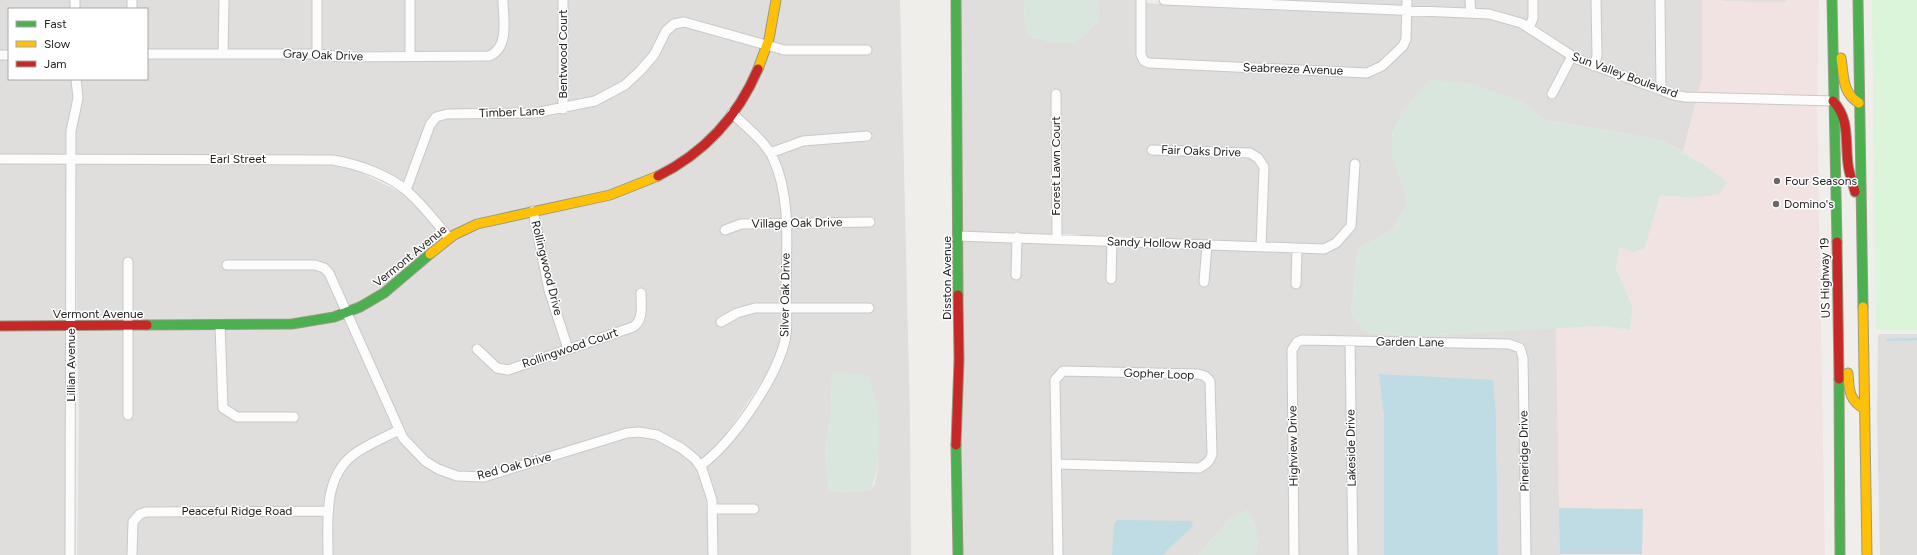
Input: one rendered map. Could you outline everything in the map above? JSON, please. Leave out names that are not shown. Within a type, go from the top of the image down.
[{"type":"main road","name":"Vermont Avenue","points":[[0,326],[302,324],[348,313],[390,289],[449,238],[481,222],[611,195],[656,177],[678,166],[708,143],[750,89],[766,46],[776,0]]},
{"type":"main road","name":"Disston Avenue","points":[[956,0],[959,360],[956,455],[958,555]]},
{"type":"main road","name":"US Highway 19","points":[[1832,0],[1838,302],[1840,555]]},
{"type":"main road","points":[[1858,0],[1867,555]]},
{"type":"main road","points":[[1832,20],[1842,64],[1845,86],[1851,100],[1859,103]]},
{"type":"main road","points":[[1833,101],[1843,112],[1845,119],[1848,164],[1862,220]]},
{"type":"main road","points":[[1838,302],[1848,358],[1849,392],[1851,400],[1856,406],[1865,409]]},
{"type":"street","points":[[223,54],[224,0]]},
{"type":"street","points":[[317,0],[317,54]]},
{"type":"street","points":[[410,0],[410,56]]},
{"type":"street","name":"Gray Oak Drive","points":[[148,54],[485,56],[498,51],[503,42],[503,0]]},
{"type":"street","name":"Bentwood Court","points":[[562,109],[563,0]]},
{"type":"street","name":"Seabreeze Avenue","points":[[1141,0],[1141,55],[1143,59],[1149,63],[1367,72],[1382,66],[1403,46],[1406,39],[1408,10],[1407,0]]},
{"type":"street","name":"Sun Valley Boulevard","points":[[1164,0],[1251,2],[1471,13],[1502,17],[1529,28],[1572,56],[1594,66],[1685,97],[1833,101]]},
{"type":"street","points":[[1470,0],[1471,13]]},
{"type":"street","points":[[1529,28],[1534,18],[1533,0]]},
{"type":"street","points":[[1594,66],[1597,56],[1596,0]]},
{"type":"street","points":[[1660,0],[1661,90]]},
{"type":"street","name":"Timber Lane","points":[[406,190],[430,125],[439,116],[447,114],[535,113],[562,109],[595,100],[625,85],[650,61],[656,52],[666,30],[674,24],[690,22],[766,46],[793,50],[867,50]]},
{"type":"street","points":[[1552,94],[1572,56]]},
{"type":"street","name":"Lillian Avenue","points":[[70,555],[72,326],[71,131],[78,98],[76,80]]},
{"type":"street","name":"Forest Lawn Court","points":[[1056,94],[1057,238]]},
{"type":"street","name":"Silver Oak Drive","points":[[700,466],[733,434],[771,376],[786,340],[786,223],[782,186],[777,168],[770,153],[732,113]]},
{"type":"street","points":[[770,153],[803,141],[868,136]]},
{"type":"street","name":"Fair Oaks Drive","points":[[1152,150],[1250,153],[1258,158],[1264,168],[1261,247]]},
{"type":"street","name":"Earl Street","points":[[0,159],[327,160],[359,166],[406,190],[420,203],[449,238]]},
{"type":"street","name":"Sandy Hollow Road","points":[[958,236],[1057,238],[1261,247],[1329,247],[1342,237],[1351,226],[1355,164]]},
{"type":"street","name":"Rollingwood Drive","points":[[533,211],[549,290],[568,349]]},
{"type":"street","name":"Village Oak Drive","points":[[725,230],[740,224],[870,222]]},
{"type":"street","points":[[1016,275],[1017,237]]},
{"type":"street","points":[[1111,279],[1112,241]]},
{"type":"street","points":[[1204,282],[1207,245]]},
{"type":"street","points":[[1296,284],[1297,248]]},
{"type":"street","points":[[128,262],[128,415]]},
{"type":"street","name":"Red Oak Drive","points":[[227,265],[318,265],[329,273],[399,430],[412,450],[425,461],[438,469],[462,477],[478,478],[627,433],[635,432],[657,435],[669,440],[681,448],[700,466],[710,489],[713,509],[713,555]]},
{"type":"street","name":"Rollingwood Court","points":[[477,349],[497,368],[508,370],[638,324],[641,313],[641,293]]},
{"type":"street","points":[[721,322],[749,309],[786,307],[869,308]]},
{"type":"street","points":[[220,325],[223,408],[237,417],[294,417]]},
{"type":"street","name":"Garden Lane","points":[[1299,340],[1509,344],[1520,348]]},
{"type":"street","name":"Highview Drive","points":[[1294,555],[1292,350],[1299,340]]},
{"type":"street","name":"Lakeside Drive","points":[[1350,341],[1353,555]]},
{"type":"street","name":"Pineridge Drive","points":[[1520,348],[1523,358],[1526,555]]},
{"type":"street","name":"Gopher Loop","points":[[1057,464],[1199,468],[1210,460],[1212,454],[1210,381],[1205,376],[1198,374],[1063,372],[1055,380],[1058,555]]},
{"type":"street","points":[[328,555],[328,510],[333,484],[339,470],[347,460],[358,452],[399,430]]},
{"type":"street","points":[[713,509],[754,509]]},
{"type":"street","name":"Peaceful Ridge Road","points":[[132,555],[133,522],[140,514],[146,512],[328,510]]},
{"type":"shaded area","points":[[0,0],[128,0],[128,8],[8,8],[8,80],[148,80],[148,59],[320,58],[342,61],[485,61],[498,57],[505,47],[507,0],[559,0],[559,105],[535,109],[447,109],[434,113],[404,184],[334,156],[322,155],[0,155]]},
{"type":"shaded area","points":[[136,0],[220,0],[220,50],[148,50],[148,8],[136,8]]},
{"type":"shaded area","points":[[227,0],[313,0],[313,49],[227,50]]},
{"type":"shaded area","points":[[321,0],[406,0],[406,52],[342,52],[321,49]]},
{"type":"shaded area","points":[[414,0],[499,0],[499,37],[495,48],[488,52],[414,52]]},
{"type":"shaded area","points":[[567,0],[772,0],[764,41],[691,18],[673,20],[663,28],[653,49],[645,61],[623,82],[594,96],[566,103]]},
{"type":"shaded area","points":[[780,0],[900,0],[910,417],[911,555],[717,555],[717,514],[757,514],[758,505],[716,505],[714,488],[706,467],[774,378],[790,312],[872,312],[872,303],[790,303],[790,227],[874,226],[874,217],[790,219],[776,155],[803,145],[871,140],[871,131],[802,137],[771,148],[737,113],[769,51],[793,55],[871,55],[871,46],[793,46],[772,43]],"holes":[[[832,372],[878,436],[878,465],[875,484],[870,490],[854,492],[829,491],[825,449],[831,417]]]},
{"type":"shaded area","points":[[960,0],[1025,0],[1024,17],[1028,36],[1056,43],[1075,43],[1099,20],[1098,0],[1137,0],[1138,60],[1149,68],[1368,77],[1379,74],[1407,48],[1410,39],[1411,15],[1488,18],[1519,27],[1566,58],[1547,96],[1554,100],[1573,62],[1657,95],[1680,101],[1696,102],[1683,152],[1663,141],[1545,120],[1521,101],[1403,111],[1392,134],[1392,153],[1408,202],[1393,229],[1358,249],[1351,314],[1367,333],[1418,336],[1556,328],[1561,555],[1530,555],[1527,358],[1526,347],[1522,342],[1510,339],[1301,335],[1295,338],[1288,350],[1290,555],[1256,555],[1258,540],[1230,518],[1199,555],[1062,555],[1061,469],[1208,468],[1214,462],[1216,454],[1216,388],[1213,378],[1061,368],[1056,371],[1052,377],[1054,555],[962,555],[962,241],[1013,242],[1013,279],[1020,279],[1021,242],[1108,246],[1108,284],[1115,284],[1116,246],[1202,249],[1200,286],[1208,287],[1210,250],[1293,253],[1292,288],[1299,289],[1301,253],[1324,253],[1330,251],[1339,246],[1354,231],[1356,225],[1359,160],[1351,160],[1348,224],[1334,239],[1323,244],[1265,243],[1260,155],[1254,149],[1248,148],[1149,145],[1148,154],[1252,159],[1260,168],[1257,243],[1061,234],[1060,90],[1052,89],[1053,234],[962,232]]},
{"type":"shaded area","points":[[1025,0],[1098,0],[1099,20],[1075,43],[1056,43],[1028,36],[1024,17]]},
{"type":"shaded area","points":[[1257,0],[1403,0],[1404,6]]},
{"type":"shaded area","points":[[1411,0],[1467,0],[1467,8],[1411,6]]},
{"type":"shaded area","points":[[1474,0],[1529,0],[1530,17],[1527,22],[1509,14],[1475,9]]},
{"type":"shaded area","points":[[1537,0],[1593,0],[1592,60],[1578,55],[1534,26]]},
{"type":"shaded area","points":[[1600,0],[1656,0],[1657,84],[1599,63]]},
{"type":"shaded area","points":[[1664,0],[1702,0],[1702,80],[1698,93],[1681,92],[1665,87]]},
{"type":"shaded area","points":[[1702,0],[1819,0],[1817,97],[1698,93],[1702,80]]},
{"type":"shaded area","points":[[1786,0],[1786,2],[1722,1]]},
{"type":"shaded area","points":[[1145,3],[1404,15],[1402,38],[1400,43],[1380,63],[1367,68],[1150,59],[1145,55]]},
{"type":"shaded area","points":[[689,27],[761,49],[746,86],[706,139],[676,162],[654,173],[610,191],[450,232],[426,204],[410,189],[434,127],[438,121],[447,118],[536,118],[566,113],[596,105],[627,89],[643,75],[659,54],[669,34],[674,29]]},
{"type":"shaded area","points":[[1430,80],[1470,83],[1521,101],[1545,120],[1663,141],[1703,164],[1727,182],[1719,194],[1692,198],[1660,195],[1645,248],[1633,252],[1620,247],[1616,269],[1633,307],[1630,330],[1599,326],[1418,336],[1367,333],[1351,314],[1358,249],[1393,229],[1408,202],[1393,159],[1391,142],[1393,132],[1402,113]]},
{"type":"shaded area","points":[[1696,102],[1817,105],[1825,555],[1561,555],[1560,554],[1641,554],[1642,509],[1559,508],[1556,328],[1599,326],[1630,330],[1633,307],[1616,269],[1620,247],[1645,248],[1660,195],[1692,198],[1703,164],[1683,152]]},
{"type":"shaded area","points":[[732,119],[762,149],[768,158],[778,187],[782,219],[741,220],[720,228],[723,236],[741,228],[782,227],[782,303],[748,305],[716,320],[719,328],[739,317],[756,312],[782,312],[783,332],[782,339],[767,374],[724,437],[701,460],[684,444],[658,430],[635,428],[626,429],[484,473],[457,472],[427,458],[406,435],[402,428],[354,316],[437,252],[478,227],[530,216],[563,346],[507,365],[498,364],[476,343],[471,350],[495,371],[507,374],[640,328],[644,320],[645,288],[637,288],[637,312],[635,321],[571,344],[553,288],[537,214],[657,181]]},
{"type":"shaded area","points":[[321,163],[358,171],[404,194],[418,206],[443,237],[394,281],[350,308],[331,268],[320,261],[223,261],[223,269],[315,269],[324,273],[343,310],[307,319],[132,322],[132,258],[125,257],[124,322],[77,322],[76,164]]},
{"type":"shaded area","points":[[0,164],[69,164],[68,322],[0,322]]},
{"type":"shaded area","points":[[346,318],[394,428],[356,448],[344,457],[340,462],[325,506],[143,507],[131,516],[129,521],[128,555],[77,555],[79,417],[77,330],[124,331],[125,419],[132,419],[132,331],[217,329],[218,406],[220,412],[237,421],[298,421],[298,413],[238,413],[226,406],[224,329]]},
{"type":"shaded area","points":[[68,330],[66,555],[0,555],[0,331]]},
{"type":"shaded area","points":[[1878,334],[1917,334],[1917,555],[1880,555],[1877,417]]},
{"type":"shaded area","points":[[1303,344],[1346,345],[1349,555],[1298,555],[1296,349]]},
{"type":"shaded area","points":[[1354,345],[1515,349],[1519,354],[1522,555],[1498,555],[1496,417],[1380,375],[1384,417],[1384,555],[1357,555]]},
{"type":"shaded area","points":[[832,372],[869,375],[878,411],[879,429],[878,463],[874,483],[870,490],[854,492],[829,491],[825,449],[831,417]]},
{"type":"shaded area","points":[[1064,376],[1203,380],[1207,384],[1207,458],[1198,463],[1061,460],[1059,381]]},
{"type":"shaded area","points":[[397,436],[410,453],[432,471],[456,480],[473,482],[492,480],[627,437],[656,439],[679,451],[699,471],[708,500],[709,555],[332,555],[332,511],[337,486],[343,472],[349,463],[359,455]]},
{"type":"shaded area","points":[[1247,509],[1257,531],[1256,555],[1199,555],[1230,518]]},
{"type":"shaded area","points":[[324,515],[324,555],[135,555],[136,524],[147,516]]},
{"type":"green space","points":[[1872,0],[1917,0],[1917,330],[1876,330]]},
{"type":"water","points":[[1379,374],[1493,380],[1496,417],[1498,555],[1384,555],[1384,417]]},
{"type":"water","points":[[1559,508],[1643,509],[1642,554],[1560,554]]},
{"type":"water","points":[[1117,520],[1191,521],[1193,526],[1162,555],[1112,555],[1114,524]]},
{"type":"waterway","points":[[1888,340],[1917,339]]},
{"type":"traffic: fast","points":[[956,0],[958,295]]},
{"type":"traffic: fast","points":[[1832,0],[1837,242]]},
{"type":"traffic: fast","points":[[1858,0],[1863,307]]},
{"type":"traffic: fast","points":[[147,325],[292,324],[334,317],[360,307],[384,293],[430,254]]},
{"type":"traffic: fast","points":[[1839,379],[1840,555]]},
{"type":"traffic: fast","points":[[956,445],[958,555]]},
{"type":"traffic: slow","points":[[758,69],[769,39],[776,0]]},
{"type":"traffic: slow","points":[[1841,58],[1845,84],[1849,94],[1859,103]]},
{"type":"traffic: slow","points":[[430,254],[454,235],[477,224],[610,195],[658,176]]},
{"type":"traffic: slow","points":[[1863,307],[1867,555]]},
{"type":"traffic: slow","points":[[1848,373],[1850,390],[1853,399],[1865,409]]},
{"type":"traffic: jam","points":[[658,176],[675,167],[718,132],[740,102],[758,69]]},
{"type":"traffic: jam","points":[[1833,101],[1842,115],[1846,131],[1847,155],[1855,192]]},
{"type":"traffic: jam","points":[[1837,242],[1839,379]]},
{"type":"traffic: jam","points":[[956,445],[959,360],[958,295]]},
{"type":"traffic: jam","points":[[0,326],[147,325]]},
{"type":"place","name":"Four Seasons","points":[[1777,181]]},
{"type":"place","name":"Domino's","points":[[1776,204]]}]
